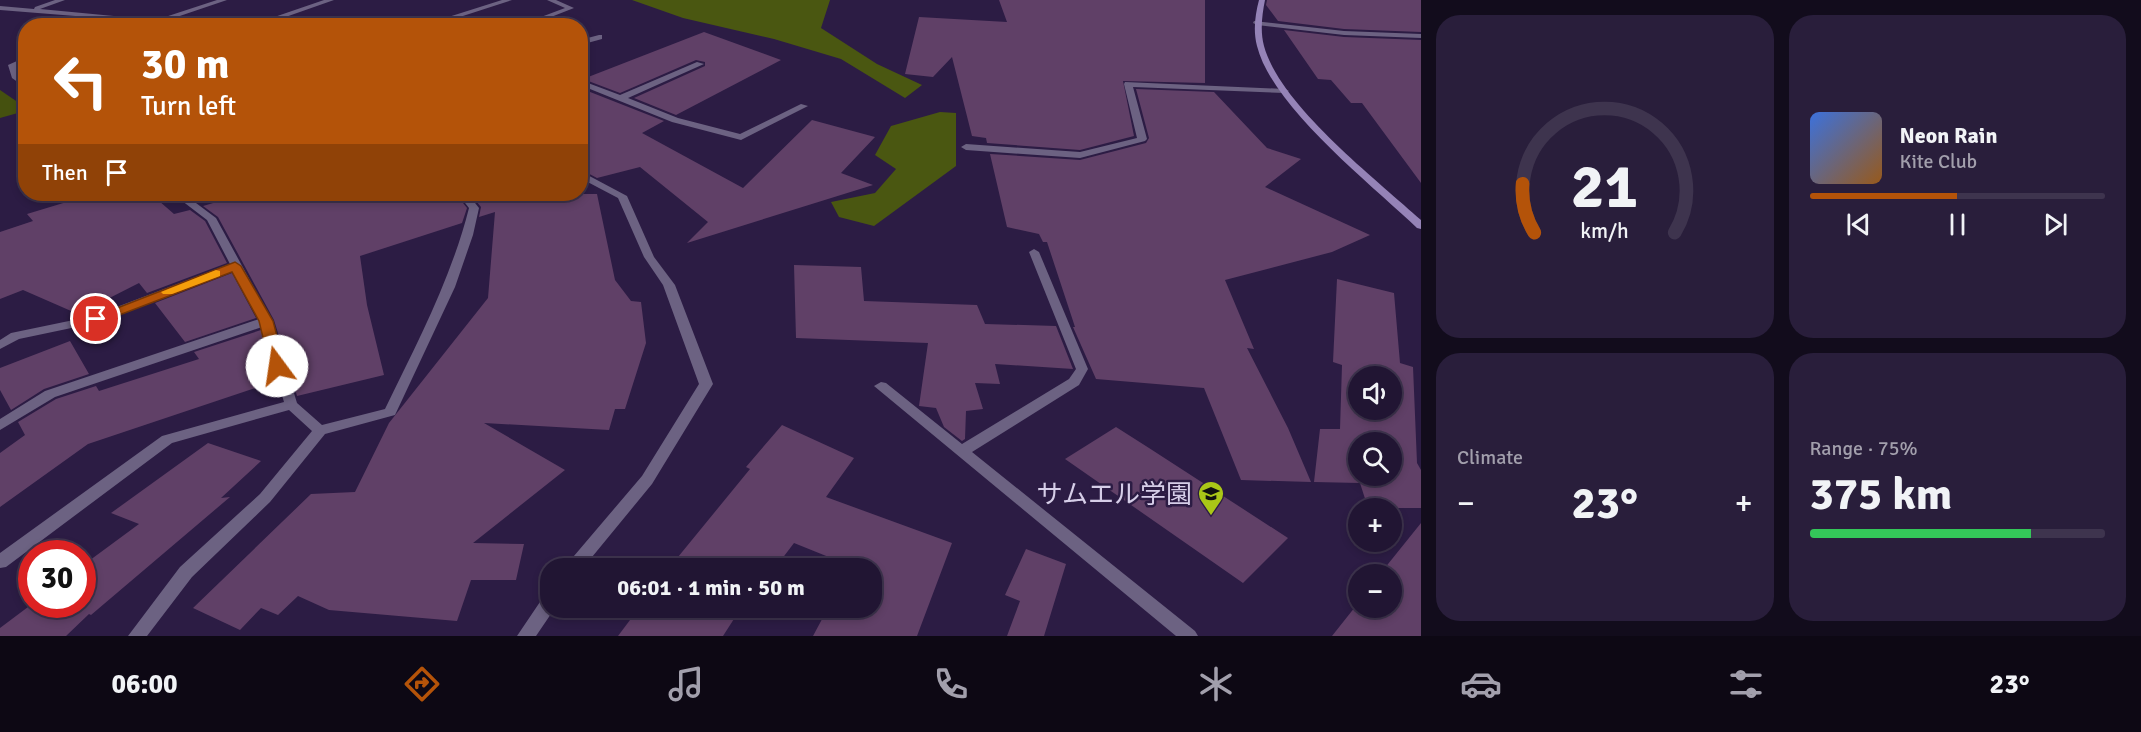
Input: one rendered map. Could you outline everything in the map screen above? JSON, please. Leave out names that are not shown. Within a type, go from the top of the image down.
[{"type":"main road","points":[[1262,0],[1257,23],[1263,54],[1285,91],[1324,135],[1421,226]]},
{"type":"main road","points":[[1406,211],[1421,218]]},
{"type":"street","points":[[28,10],[62,0]]},
{"type":"street","points":[[167,18],[224,0]]},
{"type":"street","points":[[276,18],[331,0]]},
{"type":"street","points":[[449,18],[509,0]]},
{"type":"street","points":[[543,18],[571,8],[550,0]]},
{"type":"street","points":[[0,8],[126,18]]},
{"type":"street","points":[[1257,23],[1344,33],[1421,36]]},
{"type":"street","points":[[588,40],[599,37]]},
{"type":"street","points":[[0,65],[18,62]]},
{"type":"street","points":[[621,98],[700,64]]},
{"type":"street","points":[[12,65],[18,79]]},
{"type":"street","points":[[966,147],[1080,156],[1142,139],[1128,84],[1285,91]]},
{"type":"street","points":[[588,85],[675,120],[741,137],[804,106]]},
{"type":"street","points":[[582,558],[647,480],[706,384],[669,285],[649,257],[622,196],[588,178]]},
{"type":"street","points":[[188,201],[211,218],[266,321],[291,405],[320,430]]},
{"type":"street","points":[[137,636],[186,572],[264,498],[320,430],[390,412],[441,304],[468,239],[474,208],[468,201]]},
{"type":"street","points":[[962,451],[1074,382],[1082,369],[1034,252]]},
{"type":"street","points":[[0,345],[15,336],[96,319],[235,266]]},
{"type":"street","points":[[0,425],[50,394],[266,321]]},
{"type":"street","points":[[0,331],[15,336]]},
{"type":"street","points":[[881,386],[1190,636]]},
{"type":"street","points":[[0,562],[167,439],[291,405]]},
{"type":"street","points":[[526,636],[540,616]]},
{"type":"green space","points":[[632,0],[830,0],[821,28],[877,64],[922,85],[905,98],[841,59],[774,39],[683,18]]},
{"type":"green space","points":[[0,90],[18,102],[18,113],[0,118]]},
{"type":"green space","points":[[940,112],[956,113],[956,166],[874,226],[839,217],[831,202],[875,193],[896,169],[875,155],[891,126]]},
{"type":"building","points":[[999,0],[1205,0],[1205,83],[1123,81],[1134,136],[1080,150],[987,143],[986,138],[972,136],[952,57],[933,77],[905,74],[919,17],[1007,22]]},
{"type":"building","points":[[1267,0],[1421,0],[1421,32],[1344,29],[1278,21],[1266,5]]},
{"type":"building","points":[[1284,30],[1344,37],[1421,40],[1421,183],[1362,103],[1351,103],[1331,80],[1318,79]]},
{"type":"building","points":[[704,32],[781,60],[676,115],[634,98],[705,66],[705,62],[696,60],[620,93],[588,81],[588,77]]},
{"type":"building","points":[[1136,89],[1214,92],[1267,148],[1301,159],[1265,187],[1370,235],[1332,252],[1225,280],[1254,349],[1247,348],[1288,428],[1311,482],[1241,480],[1204,388],[1096,379],[1073,327],[1075,327],[1047,242],[1043,242],[1039,234],[1007,227],[990,154],[1080,160],[1146,143],[1149,138]]},
{"type":"building","points":[[588,91],[664,121],[642,133],[743,188],[812,120],[875,137],[841,173],[873,185],[687,243],[708,222],[640,167],[597,178],[588,173]]},
{"type":"building","points":[[588,194],[597,194],[615,280],[631,301],[641,302],[646,343],[625,409],[615,409],[609,430],[484,423],[565,470],[473,543],[524,544],[516,580],[471,580],[457,621],[329,610],[298,596],[278,615],[261,608],[240,630],[193,608],[311,494],[355,492],[389,423],[488,298],[495,212],[479,217],[481,207],[476,201],[588,201]]},
{"type":"building","points":[[70,201],[159,201],[174,214],[190,210],[205,221],[227,263],[147,293],[139,283],[78,314],[23,290],[0,299],[0,232],[33,221],[27,214]]},
{"type":"building","points":[[220,201],[462,201],[467,208],[462,223],[360,256],[367,305],[384,375],[297,396],[293,382],[303,372],[291,376],[274,320],[218,217],[203,206]]},
{"type":"building","points":[[794,265],[861,267],[864,301],[977,305],[985,324],[1056,326],[1073,369],[995,364],[1000,384],[975,383],[983,409],[966,411],[965,439],[962,441],[944,427],[936,408],[919,406],[928,343],[796,338]]},
{"type":"building","points":[[232,273],[256,318],[185,342],[155,303]]},
{"type":"building","points":[[1337,279],[1394,293],[1400,363],[1413,367],[1417,463],[1421,470],[1421,508],[1402,508],[1402,498],[1365,498],[1361,486],[1402,486],[1402,432],[1348,432],[1348,483],[1314,482],[1320,429],[1340,429],[1342,365],[1333,362]]},
{"type":"building","points":[[261,330],[276,381],[88,444],[0,507],[0,453],[25,435],[18,422],[56,399],[96,386],[99,391],[199,359],[194,352]]},
{"type":"building","points":[[70,341],[89,374],[44,389],[11,410],[0,390],[0,368]]},
{"type":"building","points":[[782,425],[854,458],[826,497],[952,543],[917,636],[813,636],[823,618],[882,618],[882,558],[831,558],[794,543],[783,558],[677,558],[750,469],[746,467]]},
{"type":"building","points":[[1116,427],[1288,538],[1243,583],[1065,459]]},
{"type":"building","points":[[208,443],[261,461],[221,498],[230,497],[96,611],[96,556],[139,524],[111,513]]},
{"type":"building","points":[[1421,523],[1421,636],[1332,636],[1348,616],[1348,618],[1402,618],[1402,564],[1388,564],[1398,552],[1402,552],[1402,547]]},
{"type":"building","points":[[1026,549],[1066,564],[1044,636],[1007,636],[1020,601],[1005,595]]},
{"type":"building","points":[[18,614],[18,618],[85,618],[66,636],[0,636],[0,628]]},
{"type":"building","points":[[632,618],[735,618],[723,636],[618,636]]},
{"type":"slow traffic","points":[[168,292],[216,273]]},
{"type":"place","name":"サムエル学園","points":[[1211,517]]},
{"type":"route","points":[[96,319],[235,266],[266,321],[277,366]]}]
